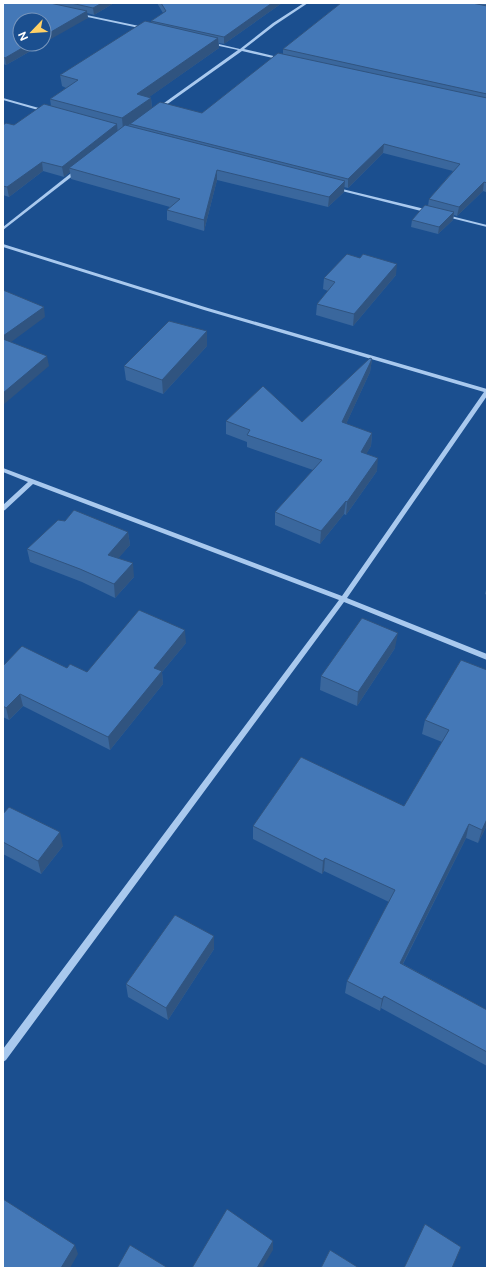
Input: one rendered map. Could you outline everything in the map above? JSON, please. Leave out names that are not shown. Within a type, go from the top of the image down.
[{"type":"street","points":[[150,115],[241,50],[274,24],[306,3]]},
{"type":"street","points":[[74,13],[150,30]]},
{"type":"street","points":[[203,42],[287,60]]},
{"type":"street","points":[[3,99],[48,112]]},
{"type":"street","points":[[3,229],[82,167]]},
{"type":"street","points":[[332,187],[487,226]]},
{"type":"street","points":[[3,245],[206,309],[487,392],[343,599],[3,1057]]},
{"type":"street","points":[[3,470],[343,599],[487,657]]},
{"type":"street","points":[[3,509],[32,481]]},
{"type":"building","points":[[3,3],[50,3],[87,11],[52,31],[52,12],[12,12],[12,52],[15,52],[5,58],[3,57]]},
{"type":"building","points":[[71,3],[102,3],[93,8]]},
{"type":"building","points":[[161,3],[272,3],[224,37],[151,21],[166,11]]},
{"type":"building","points":[[341,3],[472,3],[487,6],[487,94],[283,49]]},
{"type":"building","points":[[145,21],[218,38],[137,94],[151,98],[122,118],[50,99],[78,80],[60,75]]},
{"type":"building","points":[[278,53],[487,98],[487,183],[484,182],[459,207],[429,199],[460,164],[384,144],[348,179],[130,124],[160,102],[202,113]]},
{"type":"building","points":[[44,104],[117,124],[62,167],[42,162],[7,187],[3,186],[3,125],[6,123],[14,125]]},
{"type":"building","points":[[125,125],[345,181],[329,197],[217,170],[204,220],[167,210],[180,199],[69,168]]},
{"type":"building","points":[[425,205],[454,212],[439,227],[412,220]]},
{"type":"building","points":[[347,254],[360,258],[363,254],[397,264],[354,314],[317,304],[335,282],[324,278]]},
{"type":"building","points":[[3,290],[44,307],[3,336]]},
{"type":"building","points":[[169,321],[207,331],[162,380],[124,366]]},
{"type":"building","points":[[3,339],[47,356],[3,393]]},
{"type":"building","points":[[370,358],[372,359],[342,422],[372,433],[361,452],[378,458],[347,502],[346,501],[321,531],[275,512],[322,460],[247,435],[250,430],[226,421],[263,386],[302,422]]},
{"type":"building","points":[[74,510],[128,532],[108,555],[133,563],[114,584],[80,569],[27,549],[58,520],[65,521]]},
{"type":"building","points":[[139,610],[185,630],[154,668],[162,671],[108,737],[20,694],[6,708],[3,706],[3,666],[22,646],[67,668],[70,664],[87,672]]},
{"type":"building","points":[[362,618],[398,633],[358,692],[321,676]]},
{"type":"building","points":[[461,660],[487,670],[487,819],[482,830],[469,824],[400,963],[487,1010],[487,1052],[384,996],[382,999],[347,981],[395,890],[325,858],[323,861],[253,826],[301,757],[404,806],[449,730],[425,720]]},
{"type":"building","points":[[9,807],[60,832],[38,861],[3,842],[3,814]]},
{"type":"building","points":[[175,915],[214,936],[166,1008],[126,984]]},
{"type":"building","points":[[3,1199],[75,1245],[61,1268],[3,1268]]},
{"type":"building","points":[[227,1209],[273,1241],[257,1268],[192,1268]]},
{"type":"building","points":[[425,1224],[461,1247],[452,1268],[404,1268]]},
{"type":"building","points":[[130,1245],[168,1268],[117,1268]]},
{"type":"building","points":[[330,1250],[359,1268],[321,1268]]}]
